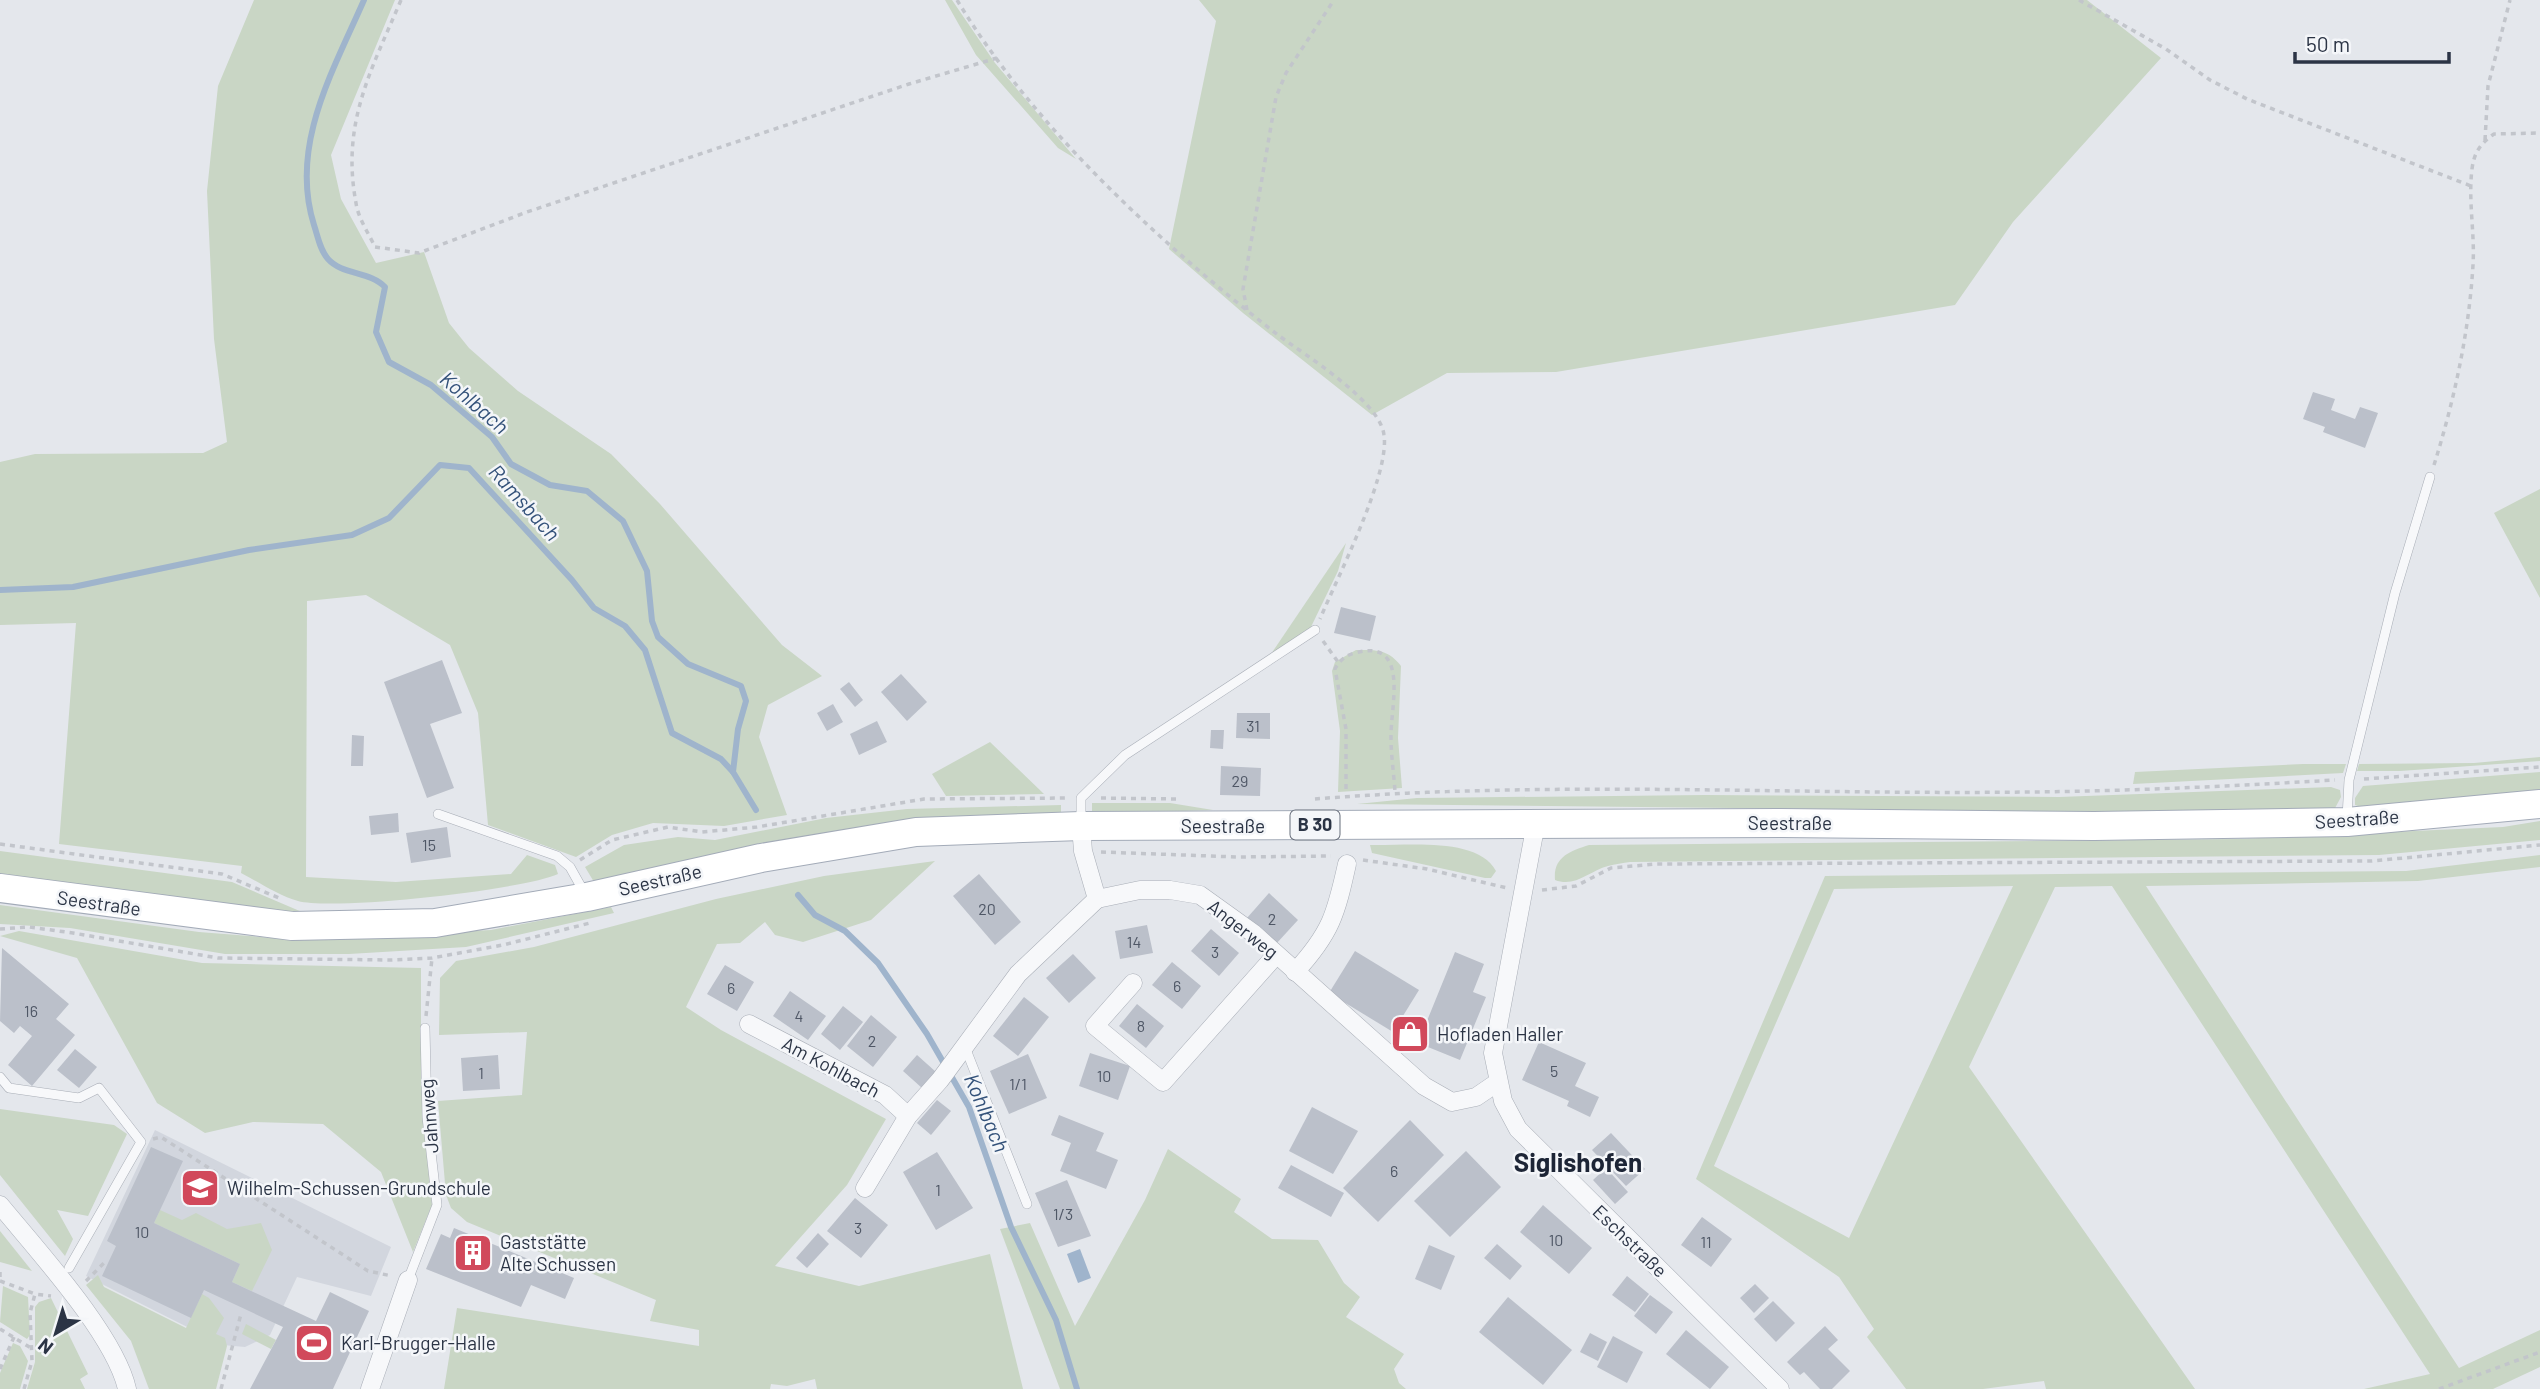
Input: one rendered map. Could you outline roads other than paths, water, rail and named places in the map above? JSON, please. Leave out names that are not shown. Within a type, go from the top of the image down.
[{"type":"main road","name":"Seestraße","points":[[0,888],[292,926],[435,923],[592,909],[761,858],[916,832],[1082,838],[1536,823],[2094,826],[2347,822],[2540,804]]},
{"type":"street","name":"Eschstraße","points":[[1536,823],[1493,1053],[1503,1101],[1518,1129],[1780,1389]]},
{"type":"street","points":[[865,1188],[908,1116],[940,1080],[1018,974],[1097,899],[1082,838]]},
{"type":"street","name":"Angerweg","points":[[1097,899],[1140,890],[1170,890],[1200,895],[1253,933],[1295,972],[1317,949],[1336,917],[1349,860]]},
{"type":"street","points":[[1133,983],[1095,1026],[1163,1082],[1276,955]]},
{"type":"street","points":[[1295,972],[1424,1086],[1452,1102],[1476,1097],[1499,1082]]},
{"type":"street","name":"Am Kohlbach","points":[[749,1024],[885,1095],[908,1116]]},
{"type":"street","points":[[0,1205],[68,1287],[107,1345],[127,1389]]},
{"type":"street","name":"Jahnweg","points":[[370,1389],[408,1280]]},
{"type":"lane","points":[[2347,822],[2349,780],[2395,593],[2430,478]]},
{"type":"lane","points":[[1082,838],[1081,798],[1125,755],[1315,630]]},
{"type":"lane","points":[[438,814],[557,856],[570,867],[592,909]]},
{"type":"lane","name":"Jahnweg","points":[[408,1280],[437,1205],[427,1117],[425,1028]]},
{"type":"lane","points":[[960,1052],[1027,1204]]},
{"type":"lane","points":[[0,1077],[9,1088],[79,1098],[99,1088],[141,1142],[69,1268]]},
{"type":"water","points":[[1080,1249],[1091,1278],[1078,1283],[1067,1254]]},
{"type":"waterway","name":"Kohlbach","points":[[364,0],[328,82],[311,138],[307,166],[308,196],[323,252],[341,268],[372,278],[385,287],[376,332],[389,362],[431,385],[492,437],[511,464],[550,485],[587,491],[623,521],[647,571],[652,621],[658,637],[688,664],[741,686],[746,701],[738,729],[733,772],[756,810]]},
{"type":"waterway","name":"Ramsbach","points":[[0,590],[73,587],[249,550],[352,535],[389,518],[440,465],[469,468],[572,580],[594,608],[625,626],[645,650],[672,733],[721,759],[733,772]]},
{"type":"waterway","name":"Kohlbach","points":[[798,895],[815,915],[845,931],[878,963],[927,1034],[969,1107],[1011,1227],[1056,1320],[1077,1389]]},
{"type":"place","name":"Hofladen Haller","points":[[1410,1034]]},
{"type":"place","name":"Wilhelm-Schussen-Grundschule","points":[[200,1188]]},
{"type":"place","name":"Gaststätte Alte Schussen","points":[[473,1253]]},
{"type":"place","name":"Karl-Brugger-Halle","points":[[314,1343]]},
{"type":"district","name":"Siglishofen","points":[[1578,1163]]}]
